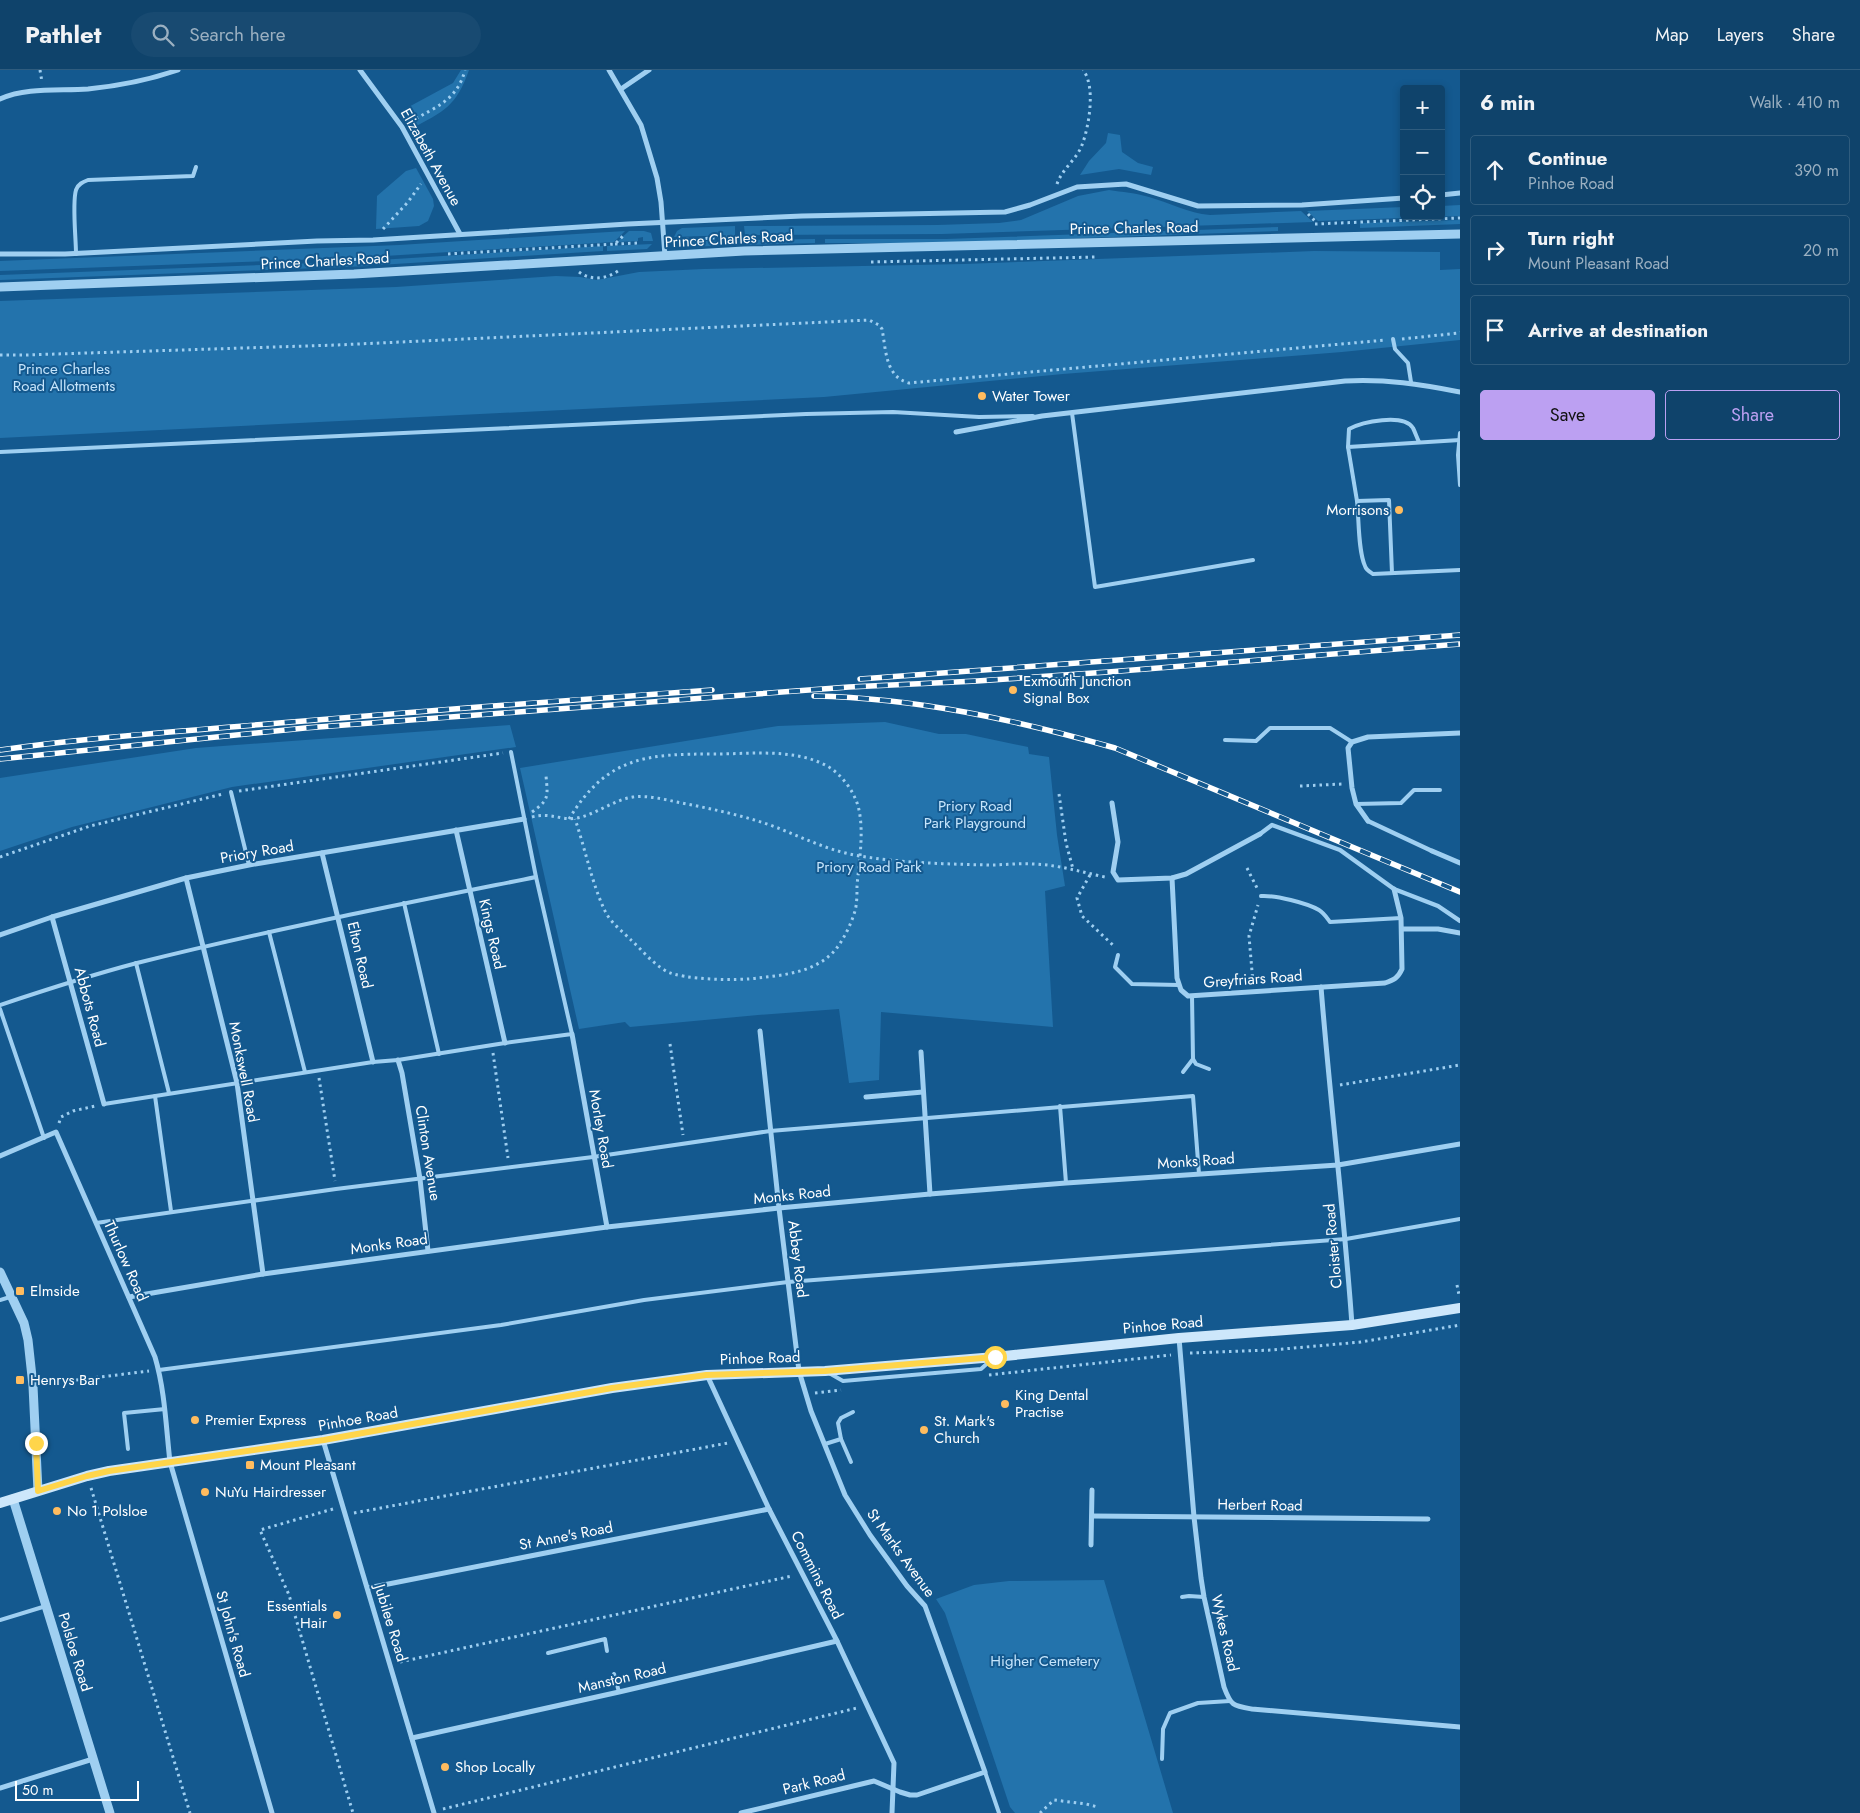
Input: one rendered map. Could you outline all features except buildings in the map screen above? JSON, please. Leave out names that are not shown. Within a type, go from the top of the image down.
[{"type":"main road","name":"Pinhoe Road","points":[[0,1503],[87,1476],[324,1440],[612,1388],[706,1375],[825,1371],[995,1357],[1179,1338],[1352,1325],[1460,1308]]},
{"type":"street","points":[[0,99],[10,94],[130,84],[178,70]]},
{"type":"street","name":"Elizabeth Avenue","points":[[360,70],[402,127],[460,234]]},
{"type":"street","points":[[609,70],[642,125],[657,178],[664,222],[665,256]]},
{"type":"street","points":[[621,89],[649,70]]},
{"type":"street","name":"Prince Charles Road","points":[[0,254],[76,254],[317,241],[372,240],[628,224],[802,216],[1005,212],[1030,205],[1077,187],[1126,184],[1198,206],[1302,205],[1400,198]]},
{"type":"street","points":[[1445,195],[1460,193]]},
{"type":"street","name":"Prince Charles Road","points":[[0,287],[354,274],[744,251],[1460,234]]},
{"type":"street","points":[[956,432],[1072,412],[1346,381],[1380,380],[1411,382],[1460,392]]},
{"type":"street","points":[[1460,733],[1368,737],[1352,742],[1348,748],[1356,804],[1368,821],[1460,863]]},
{"type":"street","points":[[1112,803],[1118,842],[1113,872],[1118,880],[1172,878],[1186,874],[1260,834],[1272,824],[1340,850],[1394,889],[1438,906],[1460,921]]},
{"type":"street","name":"Priory Road","points":[[0,934],[186,878],[249,865],[524,818]]},
{"type":"street","name":"Kings Road","points":[[456,830],[505,1043]]},
{"type":"street","name":"Elton Road","points":[[322,853],[373,1062]]},
{"type":"street","name":"Monkswell Road","points":[[186,878],[236,1083],[263,1274]]},
{"type":"street","points":[[1172,878],[1177,978],[1179,985]]},
{"type":"street","name":"Greyfriars Road","points":[[1179,985],[1181,990],[1188,996],[1192,996],[1385,983],[1398,977],[1402,970],[1401,918],[1394,889]]},
{"type":"street","name":"Abbots Road","points":[[52,917],[104,1104]]},
{"type":"street","points":[[1402,929],[1438,929],[1460,933]]},
{"type":"street","name":"Greyfriars Road","points":[[1321,987],[1329,1087],[1338,1165]]},
{"type":"street","name":"Abbey Road","points":[[760,1031],[799,1371]]},
{"type":"street","name":"Morley Road","points":[[572,1034],[607,1227]]},
{"type":"street","points":[[921,1052],[930,1194]]},
{"type":"street","name":"Clinton Avenue","points":[[398,1060],[402,1073],[420,1179],[428,1251]]},
{"type":"street","points":[[866,1097],[923,1092]]},
{"type":"street","points":[[0,1156],[56,1132]]},
{"type":"street","name":"Thurlow Road","points":[[56,1132],[155,1357],[159,1370],[170,1462]]},
{"type":"street","name":"Monks Road","points":[[129,1297],[263,1274],[607,1227],[930,1194],[1338,1165],[1460,1144]]},
{"type":"street","name":"Cloister Road","points":[[1338,1165],[1346,1239],[1352,1325]]},
{"type":"street","points":[[0,1272],[24,1323],[33,1386],[38,1491]]},
{"type":"street","name":"Wykes Road","points":[[1179,1338],[1194,1517],[1204,1597],[1224,1687],[1230,1701]]},
{"type":"street","name":"St Marks Avenue","points":[[799,1371],[811,1411],[826,1444],[845,1495],[875,1542],[907,1586],[925,1606],[985,1772]]},
{"type":"street","name":"Commins Road","points":[[706,1375],[769,1509],[837,1641],[894,1763],[892,1813]]},
{"type":"street","name":"Jubilee Road","points":[[324,1440],[434,1812]]},
{"type":"street","name":"St John's Road","points":[[170,1462],[272,1813]]},
{"type":"street","points":[[1091,1544],[1092,1490]]},
{"type":"street","name":"Polsloe Road","points":[[14,1499],[110,1813]]},
{"type":"street","name":"St Anne's Road","points":[[368,1588],[769,1509]]},
{"type":"street","name":"Herbert Road","points":[[1092,1516],[1428,1519]]},
{"type":"street","name":"Manston Road","points":[[412,1738],[837,1641]]},
{"type":"street","points":[[1230,1701],[1238,1707],[1252,1709],[1460,1727]]},
{"type":"street","points":[[0,1788],[94,1758]]},
{"type":"street","points":[[893,1788],[910,1795],[917,1795],[985,1772]]},
{"type":"street","name":"Park Road","points":[[741,1813],[874,1781],[893,1788]]},
{"type":"lane","points":[[76,254],[75,200],[77,189],[82,182],[88,180],[192,176],[196,167]]},
{"type":"lane","points":[[1393,339],[1395,349],[1408,363],[1411,382]]},
{"type":"lane","points":[[0,452],[806,414],[893,412],[979,417],[1042,416]]},
{"type":"lane","points":[[1072,412],[1095,587],[1253,560]]},
{"type":"lane","points":[[1418,442],[1412,427],[1405,421],[1359,424],[1350,430],[1348,447],[1365,566],[1368,571],[1374,574],[1460,570]]},
{"type":"lane","points":[[1460,433],[1458,455],[1460,485]]},
{"type":"lane","points":[[1348,447],[1459,440]]},
{"type":"lane","points":[[1357,501],[1389,500],[1392,573]]},
{"type":"lane","points":[[1225,740],[1256,741],[1270,728],[1330,728],[1352,742]]},
{"type":"lane","points":[[104,1104],[305,1072],[572,1034],[536,877],[511,752]]},
{"type":"lane","points":[[1356,804],[1401,804],[1414,790],[1440,790]]},
{"type":"lane","points":[[231,792],[249,865]]},
{"type":"lane","points":[[44,1138],[0,1007],[70,982],[136,963],[338,917],[536,877]]},
{"type":"lane","points":[[1261,896],[1270,895],[1311,907],[1320,911],[1330,922],[1401,918]]},
{"type":"lane","points":[[404,903],[439,1054]]},
{"type":"lane","points":[[269,932],[305,1072]]},
{"type":"lane","points":[[1118,955],[1115,967],[1132,984],[1179,985]]},
{"type":"lane","points":[[136,963],[169,1093]]},
{"type":"lane","points":[[1192,996],[1193,1059],[1196,1064],[1209,1069]]},
{"type":"lane","points":[[1183,1072],[1193,1059]]},
{"type":"lane","points":[[155,1096],[171,1211]]},
{"type":"lane","points":[[96,1223],[336,1189],[593,1157],[684,1142],[770,1131],[1193,1096],[1199,1174]]},
{"type":"lane","points":[[1060,1106],[1066,1183]]},
{"type":"lane","points":[[159,1370],[483,1327],[644,1300],[788,1282],[1346,1239],[1460,1219]]},
{"type":"lane","points":[[0,1300],[11,1296]]},
{"type":"lane","points":[[128,1449],[124,1413],[164,1409]]},
{"type":"lane","points":[[851,1462],[841,1439],[838,1423],[841,1418],[853,1412]]},
{"type":"lane","points":[[826,1444],[841,1439]]},
{"type":"lane","points":[[1182,1597],[1204,1597]]},
{"type":"lane","points":[[0,1620],[46,1606]]},
{"type":"lane","points":[[548,1653],[605,1639],[607,1650]]},
{"type":"lane","points":[[614,1674],[619,1692]]},
{"type":"lane","points":[[1162,1759],[1163,1730],[1170,1713],[1198,1703],[1230,1701]]},
{"type":"lane","points":[[985,1772],[999,1813]]},
{"type":"path","points":[[402,127],[451,98],[462,80],[465,70]]},
{"type":"path","points":[[1052,197],[1060,177],[1082,146],[1091,102],[1087,74],[1083,70]]},
{"type":"path","points":[[372,240],[408,202],[428,175]]},
{"type":"path","points":[[615,244],[627,231],[628,224]]},
{"type":"path","points":[[444,254],[643,243]]},
{"type":"path","points":[[864,262],[1106,256]]},
{"type":"path","points":[[308,262],[373,259]]},
{"type":"path","points":[[578,272],[583,275],[599,278],[610,276],[619,270]]},
{"type":"path","points":[[0,354],[25,355],[336,345],[868,320],[879,325],[882,329],[889,367],[894,375],[901,381],[909,383],[1460,332]]},
{"type":"path","points":[[0,858],[90,826],[231,792],[511,752]]},
{"type":"path","points":[[569,819],[585,794],[604,777],[620,767],[641,759],[710,754],[796,756],[808,758],[829,767],[847,785],[859,808],[860,856],[855,911],[845,935],[835,950],[819,964],[795,973],[741,980],[694,977],[667,972],[649,957],[606,913],[575,818]]},
{"type":"path","points":[[524,818],[544,804],[548,797],[546,776]]},
{"type":"path","points":[[1300,786],[1352,784]]},
{"type":"path","points":[[1060,794],[1066,843],[1073,869]]},
{"type":"path","points":[[524,818],[541,815],[569,819],[575,818],[594,814],[622,800],[633,797],[649,797],[727,812],[772,826],[811,842],[860,856],[922,862],[1035,864],[1073,869],[1090,875],[1118,880]]},
{"type":"path","points":[[1247,868],[1261,896],[1249,936],[1252,973]]},
{"type":"path","points":[[1090,875],[1077,898],[1082,916],[1114,944],[1118,955]]},
{"type":"path","points":[[670,1044],[684,1142]]},
{"type":"path","points":[[492,1045],[509,1167]]},
{"type":"path","points":[[1329,1087],[1460,1064]]},
{"type":"path","points":[[318,1071],[336,1189]]},
{"type":"path","points":[[56,1132],[62,1117],[73,1111],[104,1104]]},
{"type":"path","points":[[983,1376],[1181,1354],[1272,1350],[1351,1343],[1460,1325]]},
{"type":"path","points":[[33,1386],[159,1370]]},
{"type":"path","points":[[804,1388],[814,1393],[844,1390]]},
{"type":"path","points":[[346,1515],[737,1442]]},
{"type":"path","points":[[87,1476],[190,1813]]},
{"type":"path","points":[[343,1506],[260,1530],[289,1595],[353,1813]]},
{"type":"path","points":[[390,1664],[802,1574]]},
{"type":"path","points":[[434,1812],[868,1705]]},
{"type":"path","points":[[1040,1813],[1054,1800],[1098,1807]]},
{"type":"green space","points":[[461,70],[469,70],[454,100],[448,107],[411,129],[403,110],[453,83]]},
{"type":"green space","points":[[1108,133],[1120,135],[1122,152],[1138,163],[1153,167],[1151,175],[1119,169],[1080,175],[1089,161],[1106,143]]},
{"type":"green space","points":[[416,168],[433,199],[434,206],[428,221],[419,226],[376,229],[377,196],[406,171]]},
{"type":"green space","points":[[1109,190],[1157,199],[1202,214],[1301,211],[1313,222],[942,234],[745,235],[744,226],[999,223],[1021,220],[1078,196]]},
{"type":"green space","points":[[1460,205],[1460,216],[1445,217],[1445,206]]},
{"type":"green space","points":[[1400,207],[1400,218],[1318,221],[1307,211]]},
{"type":"green space","points":[[1460,220],[1460,224],[1360,228],[1360,223]]},
{"type":"green space","points":[[735,226],[735,235],[674,237],[677,231],[682,228]]},
{"type":"green space","points":[[1278,227],[1278,231],[945,243],[825,243],[825,239],[946,239]]},
{"type":"green space","points":[[625,231],[614,242],[352,258],[0,271],[0,261],[399,245]]},
{"type":"green space","points":[[629,231],[651,233],[653,241],[643,241],[643,237],[638,238],[638,241],[617,242]]},
{"type":"green space","points":[[815,239],[815,243],[745,245],[746,240]]},
{"type":"green space","points":[[735,240],[735,245],[687,247],[676,242]]},
{"type":"green space","points":[[652,244],[647,249],[607,251],[607,246]]},
{"type":"green space","points":[[603,246],[603,251],[379,265],[379,260]]},
{"type":"green space","name":"Prince Charles Road Allotments","points":[[1314,251],[1440,252],[1440,270],[1460,269],[1460,340],[1342,352],[1063,374],[824,397],[0,438],[0,301],[396,287],[556,276],[597,280],[639,272],[704,269],[964,264]]},
{"type":"green space","points":[[369,261],[370,266],[0,280],[0,275]]},
{"type":"green space","name":"Priory Road Park","points":[[885,722],[939,734],[966,734],[1028,747],[1029,754],[1049,757],[1057,835],[1065,886],[1045,891],[1053,1027],[881,1012],[879,1080],[849,1083],[839,1009],[630,1027],[625,1022],[579,1029],[520,768],[778,726]]},
{"type":"green space","points":[[510,725],[516,747],[232,787],[72,827],[0,851],[0,778],[196,748]]},
{"type":"green space","name":"Higher Cemetery","points":[[1104,1580],[1173,1813],[1015,1813],[1010,1807],[945,1613],[936,1599],[974,1585],[1009,1581]]},
{"type":"railway","points":[[860,679],[1460,635]]},
{"type":"railway","points":[[0,759],[305,728],[849,687],[1108,672],[1460,644]]},
{"type":"railway","points":[[0,750],[69,741],[174,732],[712,690]]},
{"type":"railway","points":[[814,696],[891,701],[966,712],[1041,728],[1115,748],[1460,892]]},
{"type":"place","name":"Water Tower","points":[[982,396]]},
{"type":"place","name":"Morrisons","points":[[1399,510]]},
{"type":"place","name":"Exmouth Junction Signal Box","points":[[1013,690]]},
{"type":"place","name":"Elmside","points":[[20,1291]]},
{"type":"place","name":"Henrys Bar","points":[[20,1380]]},
{"type":"place","name":"King Dental Practise","points":[[1005,1404]]},
{"type":"place","name":"Premier Express","points":[[195,1420]]},
{"type":"place","name":"St. Mark's Church","points":[[924,1430]]},
{"type":"place","name":"Mount Pleasant","points":[[250,1465]]},
{"type":"place","name":"NuYu Hairdresser","points":[[205,1492]]},
{"type":"place","name":"No 1 Polsloe","points":[[57,1511]]},
{"type":"place","name":"Essentials Hair","points":[[337,1615]]},
{"type":"place","name":"Shop Locally","points":[[445,1767]]},
{"type":"route","points":[[36,1443],[38,1491],[109,1471],[324,1440],[612,1388],[706,1375],[825,1371],[995,1357]]},
{"type":"park label","name":"Priory Road Park Playground","points":[[975,814]]}]
